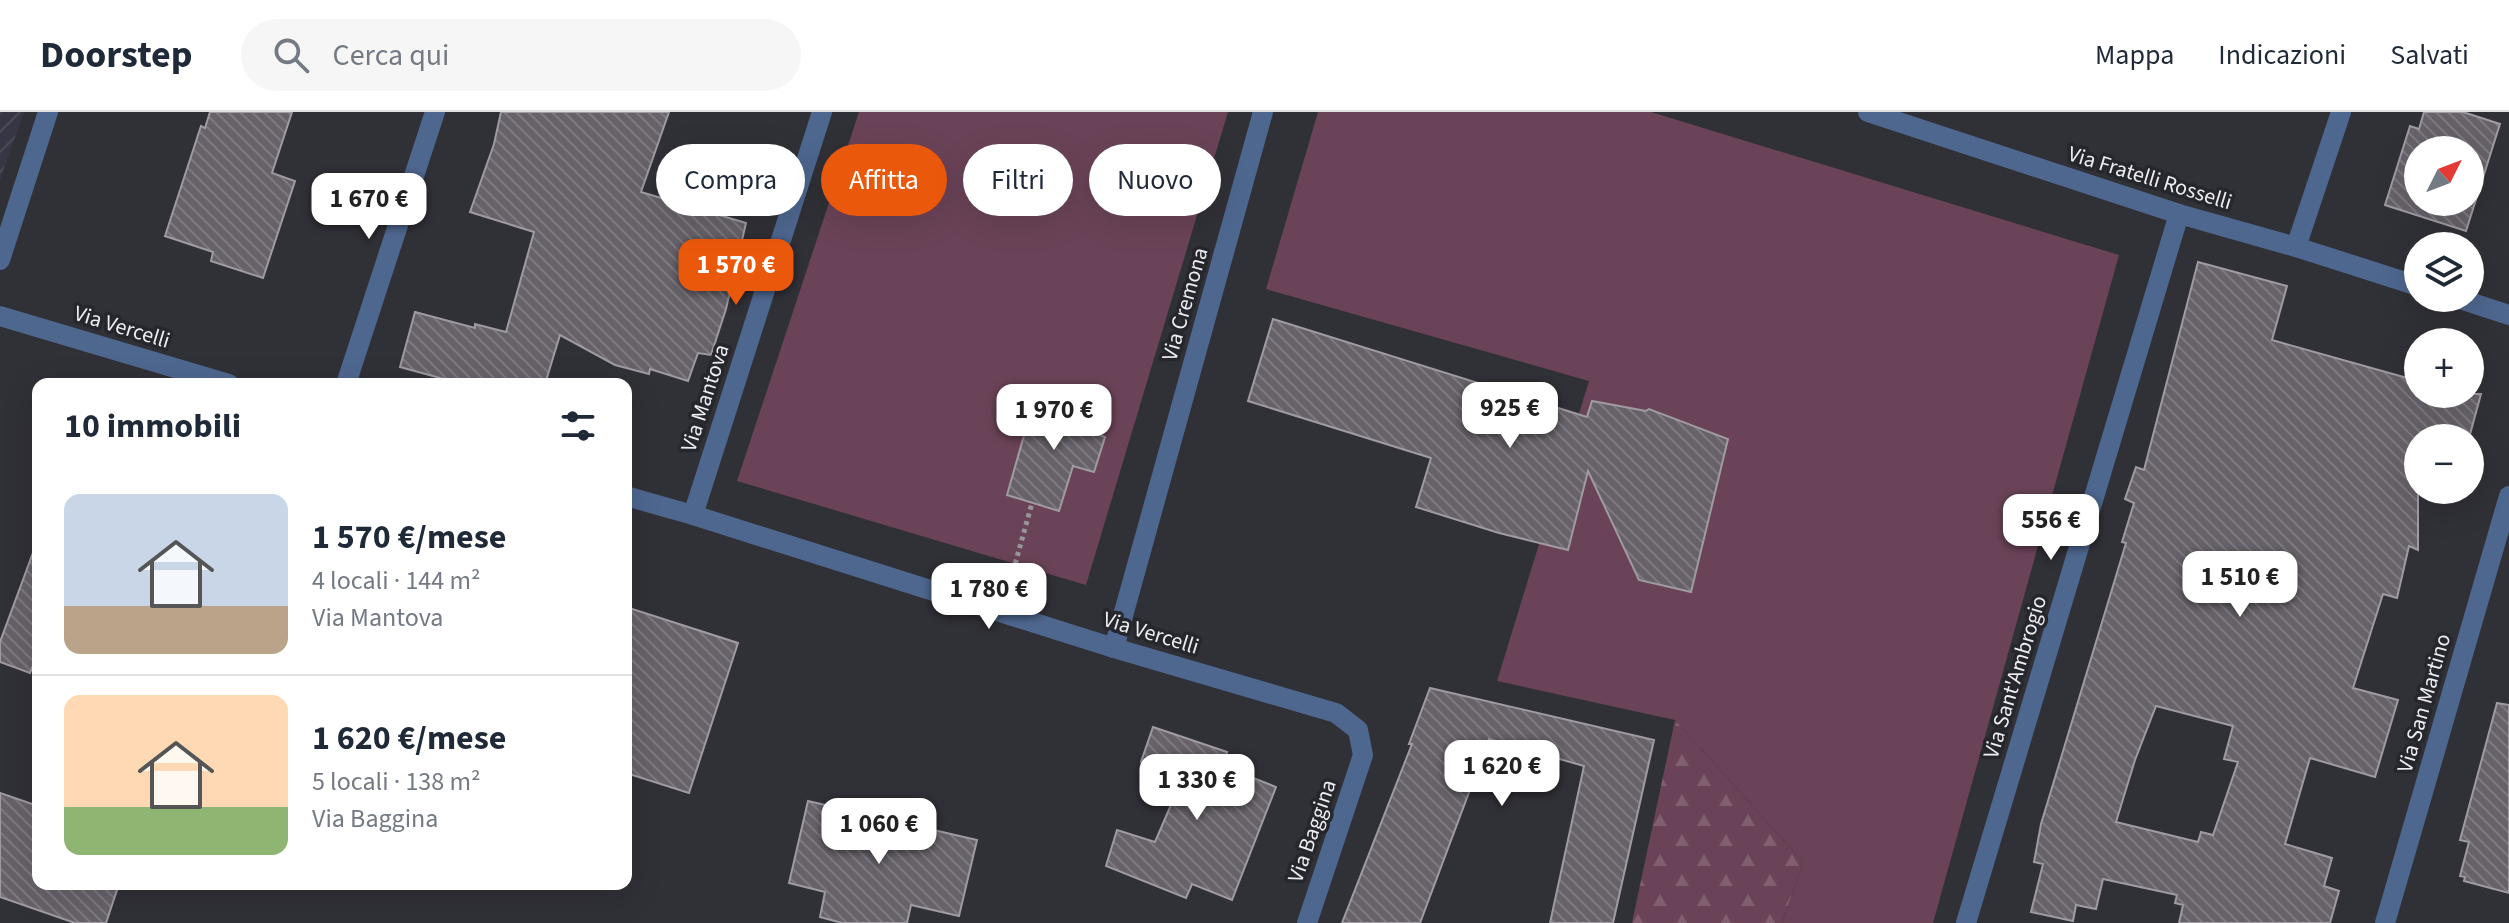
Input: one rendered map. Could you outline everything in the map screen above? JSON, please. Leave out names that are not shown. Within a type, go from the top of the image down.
[{"type":"street","points":[[0,260],[48,112]]},
{"type":"street","points":[[348,378],[435,112]]},
{"type":"street","name":"Via Mantova","points":[[693,515],[822,112]]},
{"type":"street","name":"Via Cremona","points":[[1114,648],[1263,112]]},
{"type":"street","points":[[2296,247],[2341,112]]},
{"type":"street","name":"Via Fratelli Rosselli","points":[[1882,114],[2179,214],[2404,282]]},
{"type":"street","name":"Via Sant'Ambrogio","points":[[1966,923],[2179,214]]},
{"type":"street","points":[[2484,307],[2509,315]]},
{"type":"street","name":"Via Vercelli","points":[[0,316],[209,378]]},
{"type":"street","name":"Via San Martino","points":[[2385,923],[2509,496]]},
{"type":"street","name":"Via Vercelli","points":[[632,498],[1114,648],[1336,713],[1358,730],[1363,755]]},
{"type":"street","name":"Via Baggina","points":[[1307,923],[1363,755]]},
{"type":"path","points":[[1001,612],[1032,503]]},
{"type":"shaded area","points":[[0,112],[24,112],[0,180]]},
{"type":"green space","points":[[859,112],[1228,112],[1218,144],[1089,144],[1089,216],[1197,216],[1086,585],[737,481],[825,216],[947,216],[947,144],[848,144]]},
{"type":"green space","points":[[1318,112],[1651,112],[2119,255],[1933,923],[1782,923],[1803,862],[1675,720],[1497,681],[1589,381],[1266,289]]},
{"type":"green space","points":[[1675,720],[1803,862],[1782,923],[1632,923]]},
{"type":"building","points":[[210,112],[292,112],[272,173],[295,181],[263,278],[211,261],[213,252],[165,236],[201,126],[205,128]]},
{"type":"building","points":[[501,112],[669,112],[641,192],[656,196],[656,216],[722,216],[746,223],[726,309],[711,355],[698,353],[688,381],[650,369],[649,374],[615,365],[560,335],[547,378],[440,378],[400,367],[415,312],[475,328],[475,324],[506,332],[534,232],[470,212],[494,144]]},
{"type":"building","points":[[2424,112],[2463,112],[2500,124],[2484,174],[2484,136],[2407,136],[2410,126],[2419,129]]},
{"type":"building","points":[[2404,145],[2404,211],[2385,205]]},
{"type":"building","points":[[2419,216],[2471,216],[2466,231]]},
{"type":"building","points":[[2198,262],[2287,286],[2272,340],[2404,377],[2404,408],[2477,408],[2473,424],[2404,424],[2404,504],[2418,504],[2418,550],[2409,546],[2397,598],[2383,594],[2353,688],[2398,700],[2375,777],[2310,758],[2285,844],[2332,858],[2324,886],[2339,891],[2330,923],[2179,923],[2183,905],[2175,903],[2177,895],[2103,879],[2096,909],[2076,905],[2073,921],[2031,912],[2043,864],[2034,862],[2041,824],[2126,543],[2122,542],[2134,503],[2125,499],[2136,467],[2144,470]],"holes":[[[2156,706],[2233,726],[2224,759],[2238,762],[2213,835],[2201,832],[2198,842],[2116,822]]]},
{"type":"building","points":[[1273,319],[1587,417],[1592,401],[1649,409],[1728,439],[1691,592],[1639,580],[1588,471],[1568,550],[1499,533],[1416,507],[1431,458],[1248,401]]},
{"type":"building","points":[[1056,395],[1073,399],[1081,406],[1094,433],[1105,437],[1094,472],[1073,466],[1059,511],[1007,495],[1031,411],[1040,401]]},
{"type":"building","points":[[32,555],[30,673],[0,662],[0,642]]},
{"type":"building","points":[[632,609],[738,643],[689,793],[632,775]]},
{"type":"building","points":[[1430,688],[1654,740],[1613,923],[1550,923],[1584,766],[1489,739],[1420,923],[1342,923],[1412,744],[1409,744]]},
{"type":"building","points":[[2497,703],[2509,705],[2509,893],[2464,881],[2465,877],[2460,876],[2469,842],[2460,840]]},
{"type":"building","points":[[1153,727],[1227,752],[1223,766],[1276,787],[1232,900],[1192,884],[1186,898],[1106,866],[1117,830],[1155,842],[1183,777],[1141,762]]},
{"type":"building","points":[[0,793],[32,804],[32,890],[117,890],[106,923],[75,923],[0,897]]},
{"type":"building","points":[[808,801],[977,840],[959,916],[911,905],[907,923],[842,923],[820,917],[825,892],[789,883]]}]
